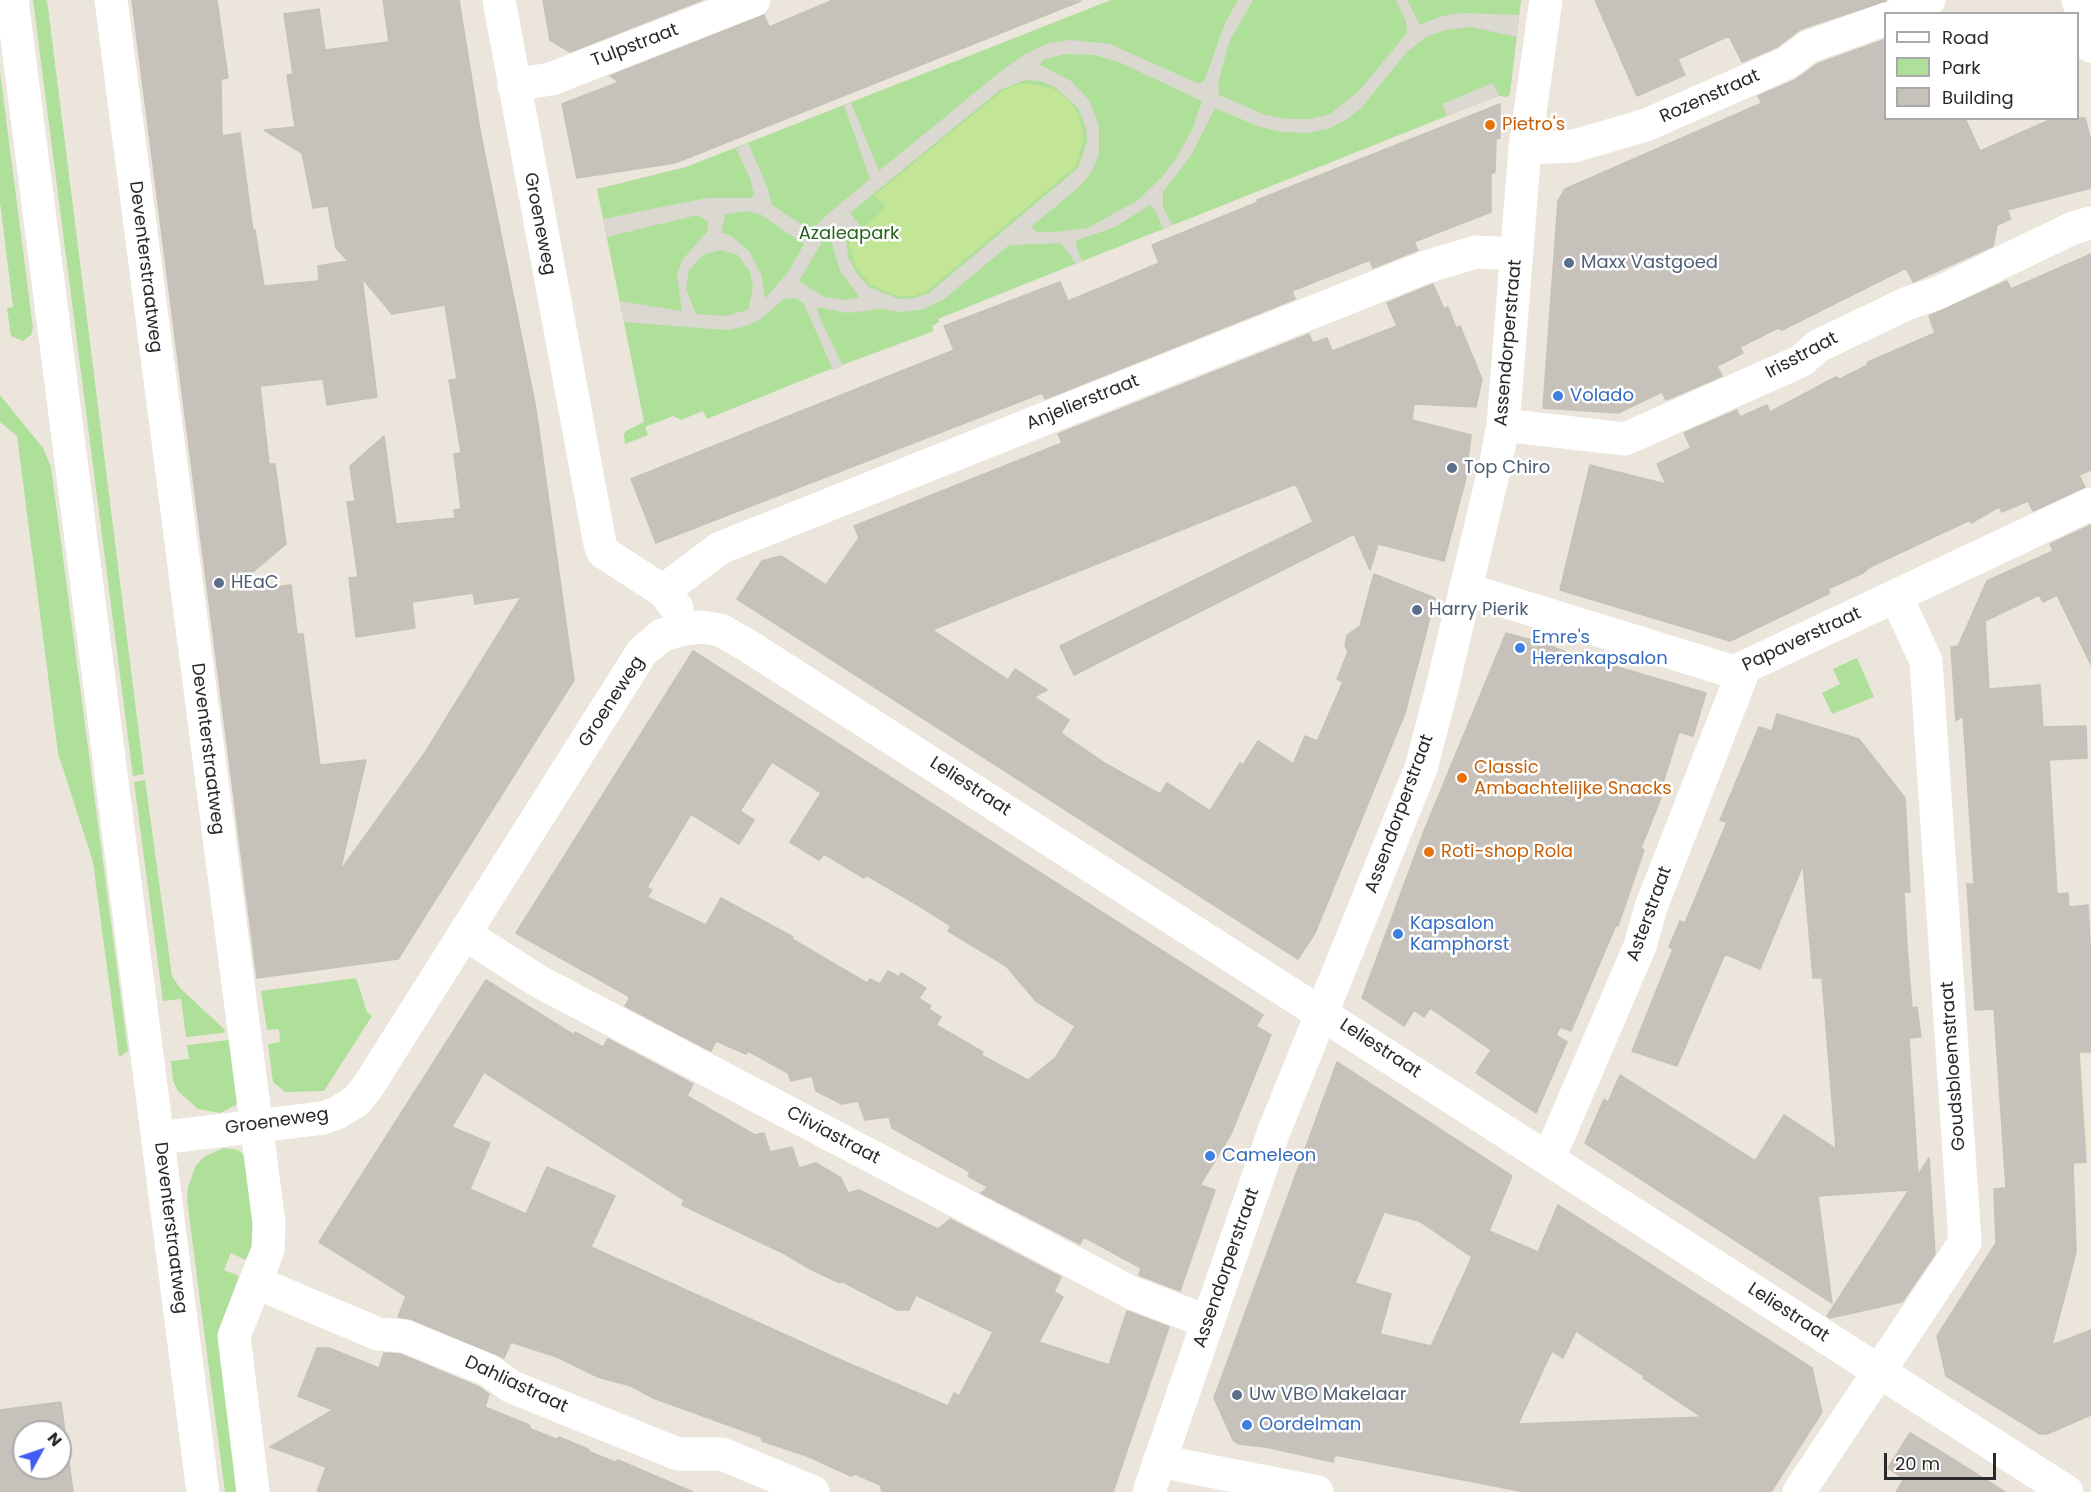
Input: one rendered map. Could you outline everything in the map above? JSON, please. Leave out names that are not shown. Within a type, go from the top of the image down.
[{"type":"street","name":"Deventerstraatweg","points":[[12,0],[159,1138],[202,1492]]},
{"type":"street","name":"Deventerstraatweg","points":[[111,0],[269,1223],[268,1250],[234,1336],[253,1492]]},
{"type":"street","name":"Groeneweg","points":[[159,1138],[323,1118],[337,1113],[356,1101],[367,1088],[642,652],[662,635],[685,629],[677,607],[663,591],[603,552],[600,544],[499,0]]},
{"type":"street","name":"Tulpstraat","points":[[514,85],[550,79],[754,0]]},
{"type":"street","name":"Assendorperstraat","points":[[1149,1492],[1274,1131],[1421,768],[1503,424],[1525,148],[1546,0]]},
{"type":"street","points":[[1902,12],[1929,0]]},
{"type":"street","points":[[2078,0],[2091,46]]},
{"type":"street","name":"Rozenstraat","points":[[1525,148],[1575,146],[1646,125],[1787,63],[1808,47],[1884,20]]},
{"type":"street","name":"Irisstraat","points":[[1503,424],[1625,440],[1801,361],[1818,346],[1908,303],[1938,293],[2073,228],[2091,223]]},
{"type":"street","name":"Anjelierstraat","points":[[663,591],[720,548],[1404,275],[1476,252],[1517,254]]},
{"type":"street","name":"Papaverstraat","points":[[1465,589],[1734,672],[2091,504]]},
{"type":"street","name":"Goudsbloemstraat","points":[[1799,1492],[1965,1242],[1926,661],[1896,596]]},
{"type":"street","name":"Leliestraat","points":[[685,629],[702,627],[720,630],[746,644],[2067,1492]]},
{"type":"street","name":"Asterstraat","points":[[1549,1158],[1640,946],[1651,907],[1745,667]]},
{"type":"street","name":"Cliviastraat","points":[[465,934],[538,981],[1119,1287],[1208,1322]]},
{"type":"street","name":"Dahliastraat","points":[[255,1282],[378,1334],[404,1336],[415,1340],[488,1370],[512,1387],[678,1454],[722,1454],[813,1492]]},
{"type":"street","points":[[1159,1461],[1317,1492]]},
{"type":"green space","points":[[33,0],[47,0],[144,774],[133,776]]},
{"type":"green space","name":"Azaleapark","points":[[1111,0],[1521,0],[1510,94],[1507,97],[1499,96],[1447,116],[938,319],[939,322],[932,326],[934,331],[818,374],[707,419],[703,411],[681,420],[673,416],[645,427],[648,435],[625,444],[626,431],[644,422],[597,189],[686,167]]},
{"type":"green space","points":[[0,72],[33,328],[31,335],[23,341],[11,336],[7,308],[13,307],[0,202]]},
{"type":"green space","points":[[1025,83],[1054,89],[1069,101],[1078,114],[1084,138],[1076,166],[927,291],[914,296],[898,296],[871,285],[855,265],[849,239],[886,208],[875,195],[997,95],[1010,87]]},
{"type":"green space","points":[[0,395],[43,448],[51,467],[128,1051],[119,1057],[93,862],[58,753],[17,436],[0,422]]},
{"type":"green space","points":[[1857,658],[1874,697],[1832,714],[1822,693],[1840,684],[1833,669]]},
{"type":"green space","points":[[145,780],[172,976],[180,988],[225,1030],[223,1033],[186,1037],[181,999],[163,1001],[134,782]]},
{"type":"green space","points":[[356,978],[367,1012],[372,1016],[324,1091],[285,1092],[273,1082],[268,1044],[280,1042],[279,1029],[267,1030],[261,991]]},
{"type":"green space","points":[[229,1040],[239,1099],[236,1105],[220,1113],[198,1109],[178,1091],[173,1081],[171,1061],[189,1059],[187,1045]]},
{"type":"green space","points":[[223,1148],[238,1150],[247,1157],[256,1213],[253,1243],[246,1260],[231,1253],[224,1270],[239,1276],[222,1322],[239,1492],[225,1492],[187,1200],[188,1187],[195,1167],[204,1157]]},
{"type":"shaded area","points":[[1238,0],[1253,0],[1230,40],[1218,82],[1219,95],[1265,115],[1288,119],[1311,119],[1330,114],[1359,91],[1407,33],[1406,21],[1396,0],[1407,0],[1420,25],[1442,16],[1462,13],[1519,15],[1517,37],[1471,27],[1445,30],[1426,37],[1406,53],[1362,107],[1346,120],[1328,129],[1307,133],[1283,132],[1260,127],[1215,108],[1192,154],[1163,192],[1163,207],[1172,225],[1163,229],[1156,212],[1150,205],[1115,227],[1077,240],[1076,246],[1082,261],[1076,264],[1061,243],[1013,245],[1008,246],[944,299],[924,309],[902,312],[880,309],[847,313],[817,307],[820,319],[843,366],[833,370],[804,304],[797,299],[785,298],[761,319],[743,327],[727,330],[624,322],[619,301],[682,311],[677,274],[683,259],[707,232],[708,221],[697,215],[607,237],[603,219],[707,198],[751,198],[754,195],[750,178],[736,149],[748,143],[767,186],[772,205],[811,231],[870,179],[844,105],[851,103],[879,171],[1000,72],[1025,54],[1049,43],[1071,40],[1110,44],[1201,83],[1205,79],[1225,23]],"holes":[[[1065,54],[1094,55],[1119,62],[1202,101],[1193,128],[1176,159],[1162,177],[1138,200],[1088,228],[1037,232],[1031,227],[1080,186],[1091,173],[1099,154],[1099,126],[1089,100],[1071,81],[1040,65],[1042,60]],[[1025,80],[1040,81],[1055,87],[1078,108],[1086,127],[1087,142],[1078,168],[929,293],[914,298],[898,299],[869,287],[857,274],[848,257],[846,238],[860,226],[850,213],[1000,90]],[[746,211],[760,214],[804,244],[789,271],[765,299],[761,274],[749,251],[730,235],[721,233],[725,214]],[[825,237],[831,240],[840,271],[859,296],[846,300],[824,297],[799,281]],[[721,250],[738,255],[750,272],[753,287],[748,310],[725,316],[696,314],[686,289],[689,270],[703,255]]]},
{"type":"shaded area","points":[[1493,83],[1499,96],[1447,116],[1442,104]]},
{"type":"building","points":[[132,0],[217,0],[228,78],[221,79],[222,136],[240,133],[253,231],[255,230],[264,286],[319,281],[318,266],[348,261],[336,248],[328,206],[313,208],[302,153],[264,130],[295,127],[287,75],[293,74],[284,14],[319,9],[325,50],[389,42],[383,0],[459,0],[480,130],[536,409],[574,680],[398,959],[257,978]],"holes":[[[362,278],[392,314],[445,305],[457,379],[449,380],[461,453],[454,454],[461,509],[454,510],[455,518],[396,524],[384,436],[350,466],[355,501],[347,502],[358,577],[349,578],[356,637],[415,628],[412,602],[473,593],[475,604],[521,597],[426,751],[340,871],[366,760],[320,765],[303,634],[297,634],[291,585],[229,592],[286,544],[275,464],[269,464],[260,386],[323,379],[327,405],[377,397]]]},
{"type":"building","points":[[543,0],[702,0],[570,52],[550,40]]},
{"type":"building","points":[[833,0],[1081,1],[675,163],[577,178],[562,104],[619,82],[610,76],[764,15],[769,27]]},
{"type":"building","points":[[1595,0],[1886,1],[1801,29],[1777,47],[1742,62],[1729,36],[1678,59],[1685,75],[1637,96]]},
{"type":"building","points":[[1884,40],[1884,120],[1966,120],[1980,151],[2050,120],[2085,118],[2091,140],[2091,188],[2007,210],[2011,219],[1997,225],[1993,246],[1913,282],[1906,268],[1782,330],[1778,328],[1740,347],[1743,353],[1717,366],[1722,376],[1666,400],[1662,392],[1618,413],[1543,408],[1558,201],[1565,189],[1762,103],[1758,96],[1795,80],[1817,64]]},
{"type":"building","points":[[1500,104],[1500,138],[1496,139],[1495,172],[1491,174],[1491,212],[1414,242],[1418,250],[1373,268],[1370,260],[1292,291],[1295,299],[1045,399],[1042,393],[656,543],[631,479],[954,350],[944,326],[1060,282],[1068,301],[1159,263],[1152,245],[1258,202],[1257,200]]},
{"type":"building","points":[[2091,254],[2091,470],[2079,475],[2085,487],[2033,511],[2028,501],[2002,512],[1999,507],[1971,523],[1970,520],[1870,567],[1863,573],[1828,589],[1830,593],[1730,641],[1560,590],[1590,465],[1666,484],[1657,464],[1691,448],[1684,433],[1737,410],[1740,417],[1767,405],[1770,412],[1836,377],[1840,379],[1866,366],[1868,362],[1935,333],[1929,316],[2007,281],[2011,289]]},
{"type":"building","points":[[1433,284],[1444,309],[1448,307],[1456,328],[1460,326],[1482,379],[1476,407],[1414,404],[1412,420],[1471,435],[1466,478],[1444,561],[1378,544],[1370,570],[1354,534],[1074,675],[1060,646],[1313,522],[1296,484],[932,630],[1008,680],[1015,669],[1047,690],[1034,697],[1069,720],[1061,733],[1106,764],[1160,794],[1167,783],[1210,811],[1240,763],[1243,765],[1258,741],[1293,764],[1305,736],[1317,741],[1343,682],[1337,679],[1348,652],[1345,646],[1347,635],[1360,626],[1374,574],[1435,598],[1405,713],[1315,933],[1298,959],[737,599],[762,561],[781,556],[826,585],[859,538],[854,526],[1062,443],[1058,434],[1309,334],[1313,343],[1327,338],[1332,351],[1397,326],[1387,303]]},
{"type":"building","points":[[2091,525],[2091,665],[2057,595],[2043,602],[2039,595],[1985,621],[1989,689],[2040,685],[2043,727],[2086,726],[2087,758],[2049,760],[2057,894],[2068,893],[2069,907],[2088,905],[2091,962],[2091,1052],[2079,1052],[2086,1162],[2073,1163],[2076,1252],[2052,1345],[2091,1330],[2091,1415],[2047,1434],[2040,1434],[1946,1376],[1937,1336],[1996,1243],[1994,1189],[2006,1188],[1994,1009],[1975,1010],[1967,884],[1974,884],[1967,775],[1963,716],[1956,721],[1951,647],[1958,646],[1987,581],[2053,551],[2050,544]]},
{"type":"building","points":[[1506,633],[1546,644],[1596,664],[1597,661],[1706,693],[1693,736],[1679,732],[1661,789],[1664,790],[1641,848],[1644,850],[1618,926],[1616,925],[1571,1031],[1560,1027],[1556,1035],[1567,1042],[1536,1113],[1476,1073],[1491,1050],[1430,1008],[1424,1017],[1414,1010],[1404,1026],[1362,998],[1424,831]]},
{"type":"building","points":[[693,651],[1263,1015],[1256,1026],[1271,1035],[1231,1134],[1200,1185],[1215,1190],[1180,1291],[1139,1275],[1141,1268],[1084,1237],[1080,1244],[981,1193],[988,1187],[968,1176],[970,1172],[892,1128],[889,1117],[865,1120],[858,1101],[842,1104],[816,1091],[812,1076],[791,1081],[788,1073],[748,1051],[746,1054],[716,1041],[711,1051],[625,1006],[630,997],[516,933]],"holes":[[[772,762],[821,793],[790,842],[819,860],[824,854],[864,878],[866,875],[951,926],[948,931],[1006,966],[1036,1001],[1075,1026],[1056,1057],[1028,1080],[981,1055],[983,1052],[936,1025],[941,1017],[919,998],[926,988],[901,973],[899,977],[888,971],[880,984],[870,979],[867,983],[792,939],[793,937],[721,898],[706,925],[647,897],[652,890],[647,887],[691,814],[739,844],[754,820],[740,811]]]},
{"type":"building","points":[[1777,714],[1859,739],[1905,798],[1910,892],[1904,892],[1907,947],[1912,1008],[1917,1007],[1921,1037],[1909,1038],[1918,1175],[1929,1158],[1935,1254],[1902,1302],[1830,1318],[1827,1316],[1909,1190],[1818,1196],[1832,1303],[1585,1143],[1604,1099],[1608,1102],[1620,1075],[1755,1161],[1784,1115],[1836,1149],[1822,978],[1813,978],[1803,865],[1760,969],[1725,954],[1677,1066],[1632,1051],[1673,949],[1669,947],[1680,921],[1685,923],[1727,822],[1720,820],[1759,727],[1772,731]]},
{"type":"building","points":[[486,980],[574,1035],[575,1032],[603,1047],[608,1039],[693,1084],[687,1096],[755,1135],[764,1133],[770,1152],[792,1147],[799,1168],[816,1163],[841,1178],[848,1193],[859,1190],[938,1229],[950,1219],[1061,1277],[1054,1292],[1063,1297],[1039,1342],[1109,1365],[1127,1311],[1169,1327],[1113,1492],[882,1492],[880,1485],[855,1474],[851,1476],[807,1456],[762,1441],[761,1437],[653,1398],[631,1386],[598,1377],[557,1357],[511,1342],[504,1358],[411,1319],[398,1317],[406,1296],[319,1242]],"holes":[[[484,1072],[684,1200],[682,1205],[897,1310],[909,1310],[916,1295],[993,1332],[959,1396],[954,1393],[948,1406],[591,1247],[615,1196],[547,1167],[526,1214],[470,1189],[490,1143],[452,1127]]]},
{"type":"building","points":[[1337,1062],[1512,1176],[1489,1231],[1538,1252],[1558,1205],[1812,1368],[1822,1412],[1771,1492],[1525,1492],[1335,1455],[1333,1462],[1266,1447],[1238,1444],[1233,1440],[1214,1398]],"holes":[[[1384,1212],[1419,1221],[1472,1257],[1431,1346],[1380,1334],[1391,1294],[1355,1283]],[[1576,1331],[1644,1376],[1643,1378],[1702,1417],[1518,1424],[1552,1351],[1563,1358]]]},
{"type":"building","points":[[317,1348],[329,1348],[379,1368],[384,1353],[400,1354],[479,1387],[489,1394],[485,1407],[529,1425],[531,1429],[556,1439],[559,1437],[588,1449],[590,1452],[615,1462],[618,1460],[693,1492],[317,1492],[326,1467],[270,1447],[333,1410],[298,1396]]},
{"type":"building","points":[[61,1402],[63,1420],[12,1420],[12,1480],[71,1480],[73,1492],[0,1492],[0,1410]]},
{"type":"building","points":[[1910,1433],[2005,1492],[1896,1492],[1904,1479],[1888,1468]]},
{"type":"place","name":"Pietro's","points":[[1490,125]]},
{"type":"place","name":"Maxx Vastgoed","points":[[1569,263]]},
{"type":"place","name":"Volado","points":[[1558,396]]},
{"type":"place","name":"Top Chiro","points":[[1452,468]]},
{"type":"place","name":"HEaC","points":[[219,583]]},
{"type":"place","name":"Harry Pierik","points":[[1417,610]]},
{"type":"place","name":"Emre's Herenkapsalon","points":[[1520,648]]},
{"type":"place","name":"Classic Ambachtelijke Snacks","points":[[1462,778]]},
{"type":"place","name":"Roti-shop Rola","points":[[1429,852]]},
{"type":"place","name":"Kapsalon Kamphorst","points":[[1398,934]]},
{"type":"place","name":"Cameleon","points":[[1210,1156]]},
{"type":"place","name":"Uw VBO Makelaar","points":[[1237,1395]]},
{"type":"place","name":"Oordelman","points":[[1247,1425]]}]
